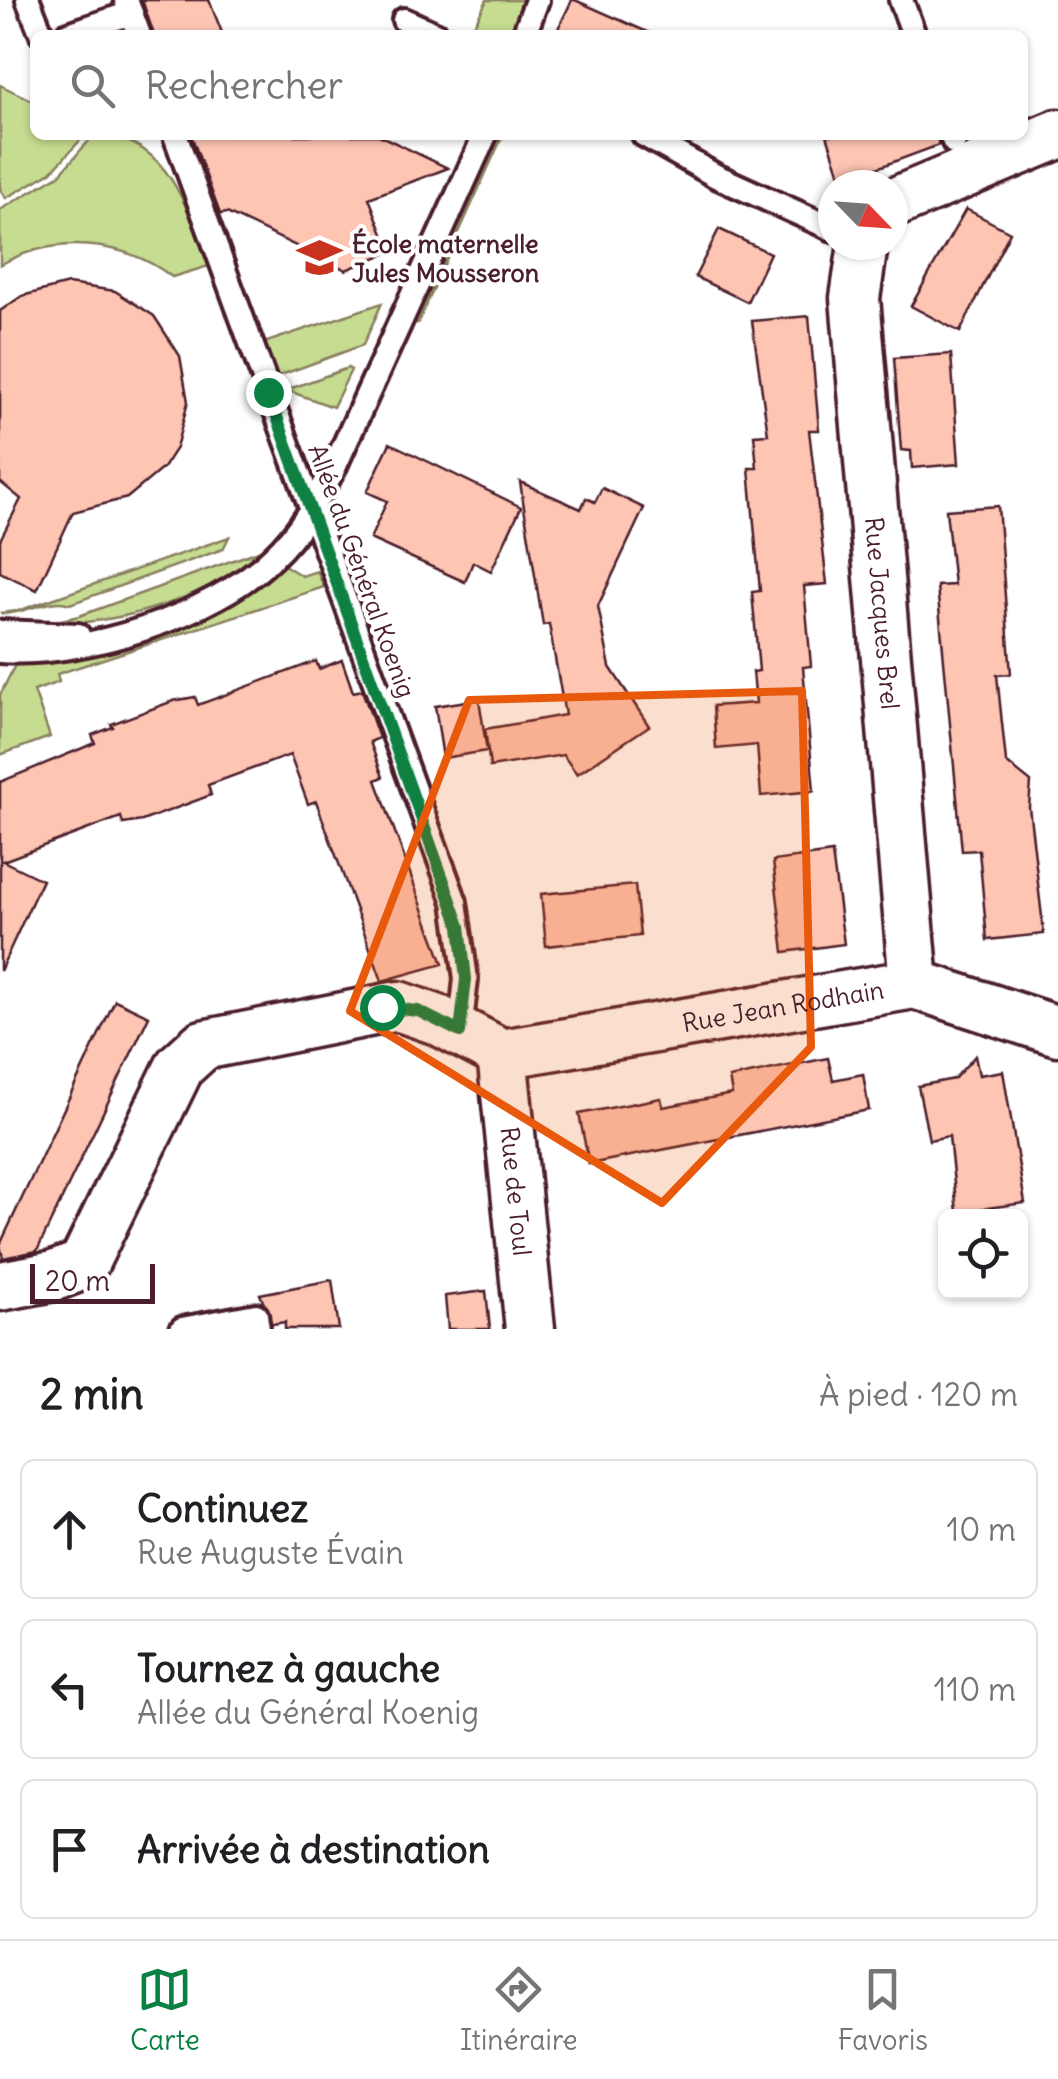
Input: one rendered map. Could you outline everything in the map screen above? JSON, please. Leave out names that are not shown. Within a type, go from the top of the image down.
[{"type":"street","points":[[908,197],[1058,134]]},
{"type":"street","name":"Rue Jacques Brel","points":[[861,260],[855,298],[914,984]]},
{"type":"street","name":"Rue Jean Rodhain","points":[[502,1054],[914,984],[1058,1031]]},
{"type":"street","points":[[0,1286],[54,1276],[82,1265],[180,1066],[203,1045],[382,1007],[418,1011],[502,1054]]},
{"type":"street","name":"Rue de Toul","points":[[502,1054],[530,1329]]},
{"type":"lane","points":[[28,0],[40,30]]},
{"type":"lane","points":[[526,30],[537,0]]},
{"type":"lane","points":[[901,0],[912,30]]},
{"type":"lane","points":[[83,30],[132,16]]},
{"type":"lane","points":[[404,20],[427,30]]},
{"type":"lane","name":"Allée du Général Koenig","points":[[176,140],[455,902],[466,979],[460,1032]]},
{"type":"lane","points":[[0,650],[66,649],[131,630],[216,598],[244,582],[284,547],[310,512],[483,140]]},
{"type":"lane","points":[[653,140],[716,176],[818,223]]},
{"type":"lane","points":[[0,632],[59,636],[131,630]]},
{"type":"lane","points":[[182,1329],[256,1315],[258,1329]]},
{"type":"highlighted area","points":[[802,691],[811,1047],[662,1203],[350,1011],[469,700]]},
{"type":"green space","points":[[487,0],[524,0],[514,30],[472,30]]},
{"type":"green space","points":[[0,85],[30,100],[30,140],[80,140],[51,172],[6,198],[0,189]]},
{"type":"green space","points":[[90,140],[124,140],[141,148],[158,162],[183,200],[209,266],[172,277],[132,255],[88,245],[42,249],[0,265],[0,210],[59,175]]},
{"type":"green space","points":[[495,140],[501,140],[418,323],[412,323]]},
{"type":"green space","points":[[382,303],[363,345],[273,378],[261,344]]},
{"type":"green space","points":[[351,370],[333,407],[286,390]]},
{"type":"green space","points":[[229,537],[223,549],[70,604],[53,602],[18,612],[0,613],[18,611]]},
{"type":"green space","points":[[264,549],[216,582],[161,606],[102,620],[43,624],[79,616]]},
{"type":"green space","points":[[284,565],[302,576],[317,571],[324,587],[57,674],[59,682],[34,691],[50,737],[0,755],[0,695],[15,665],[83,657],[157,636],[228,604]]},
{"type":"building","points":[[142,0],[209,0],[221,30],[152,30]]},
{"type":"building","points":[[575,0],[643,30],[557,30]]},
{"type":"building","points":[[193,140],[389,140],[448,168],[369,198],[390,252],[346,270],[227,213],[220,214]]},
{"type":"building","points":[[829,140],[938,140],[939,145],[872,170],[838,170]]},
{"type":"building","points":[[966,209],[1010,232],[960,332],[911,306]]},
{"type":"building","points":[[719,229],[770,253],[747,302],[695,277]]},
{"type":"building","points":[[68,284],[115,291],[154,316],[180,356],[188,402],[176,448],[163,468],[127,498],[73,512],[37,590],[0,572],[0,540],[21,499],[0,482],[0,311],[22,296]]},
{"type":"building","points":[[809,316],[819,430],[809,430],[827,584],[804,586],[811,666],[803,667],[814,791],[761,796],[757,745],[716,749],[713,706],[756,703],[753,672],[759,671],[752,592],[760,591],[749,468],[757,468],[754,435],[768,434],[752,321]]},
{"type":"building","points":[[951,354],[959,464],[912,468],[911,451],[901,450],[894,358]]},
{"type":"building","points":[[390,443],[521,507],[491,571],[473,562],[465,582],[370,539],[387,501],[367,492]]},
{"type":"building","points":[[520,482],[581,509],[586,498],[595,502],[602,488],[644,508],[598,606],[610,667],[649,726],[577,774],[563,755],[490,767],[485,729],[565,715],[549,624],[543,625]]},
{"type":"building","points":[[998,506],[1011,674],[997,675],[1006,762],[1031,782],[1029,807],[1044,934],[987,940],[979,850],[962,851],[937,586],[954,585],[946,510]]},
{"type":"building","points":[[342,660],[353,692],[362,690],[379,738],[370,742],[383,777],[376,780],[443,964],[382,981],[316,801],[308,804],[290,755],[208,785],[211,795],[142,821],[123,824],[121,817],[3,861],[42,880],[0,971],[0,782],[95,743],[92,735],[113,727],[111,724],[173,701],[195,697],[198,705],[316,661],[319,669]]},
{"type":"building","points":[[479,699],[487,751],[443,758],[435,706]]},
{"type":"building","points":[[832,853],[844,944],[784,952],[773,861]]},
{"type":"building","points":[[635,885],[640,936],[546,946],[541,894]]},
{"type":"building","points":[[115,1000],[149,1016],[37,1251],[3,1258],[0,1245]]},
{"type":"building","points":[[975,1056],[979,1075],[1003,1071],[1025,1203],[957,1209],[949,1136],[929,1140],[918,1086],[954,1079]]},
{"type":"building","points":[[828,1058],[833,1080],[863,1074],[869,1110],[589,1164],[579,1114],[661,1098],[663,1107],[732,1094],[729,1078]]},
{"type":"building","points":[[332,1280],[339,1329],[285,1329],[285,1322],[272,1324],[260,1294]]},
{"type":"building","points":[[486,1291],[490,1329],[448,1329],[445,1296]]},
{"type":"place","name":"École maternelle Jules Mousseron","points":[[319,258]]},
{"type":"route","points":[[268,392],[455,902],[460,926],[466,979],[460,1032],[418,1011],[382,1007]]}]
